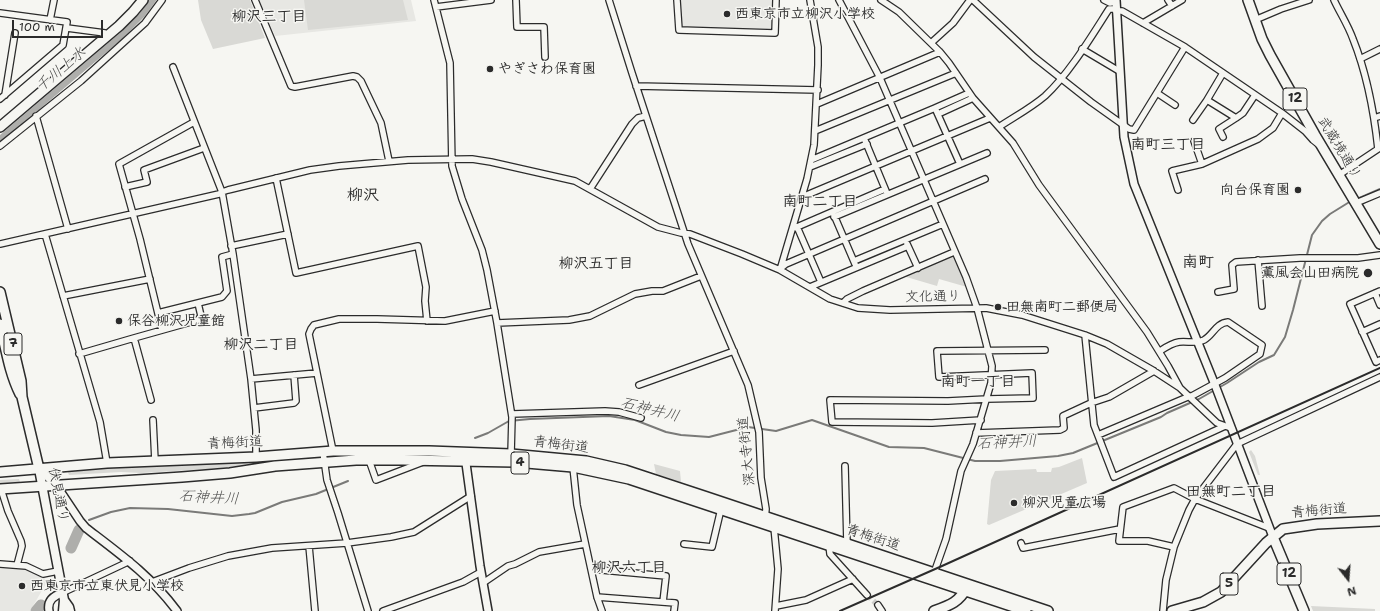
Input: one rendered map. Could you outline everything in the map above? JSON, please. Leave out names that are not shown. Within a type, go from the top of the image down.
[{"type":"main road","points":[[0,127],[107,37],[130,16],[143,0]]},
{"type":"main road","name":"武蔵境通り","points":[[1248,0],[1262,39],[1322,146],[1380,244]]},
{"type":"main road","name":"伏見通り","points":[[0,292],[21,381],[22,397],[39,468],[63,611]]},
{"type":"main road","name":"伏見通り","points":[[0,324],[15,384],[22,397]]},
{"type":"main road","name":"青梅街道","points":[[0,472],[107,463],[256,457],[328,451],[428,451],[465,457],[573,467],[624,477],[721,509],[847,544],[934,573],[967,588],[1026,611]]},
{"type":"main road","name":"青梅街道","points":[[0,489],[224,474],[275,466],[324,462],[370,464],[511,454],[566,459],[609,466],[764,520],[774,527],[828,545],[967,588],[1048,611]]},
{"type":"main road","name":"青梅街道","points":[[1172,611],[1203,602],[1221,592],[1273,537],[1284,529],[1345,522],[1380,521]]},
{"type":"main road","name":"12","points":[[1273,537],[1304,611]]},
{"type":"main road","points":[[934,611],[957,601],[967,588]]},
{"type":"main road","name":"伏見通り","points":[[61,594],[70,611]]},
{"type":"street","points":[[50,20],[54,0]]},
{"type":"street","points":[[0,146],[81,81],[146,23],[162,0]]},
{"type":"street","points":[[255,0],[291,86],[295,87],[353,76],[357,77],[361,81],[381,123],[389,161]]},
{"type":"street","points":[[434,0],[450,63],[452,166],[462,199],[482,250],[495,311],[512,416],[511,454]]},
{"type":"street","points":[[436,7],[490,0]]},
{"type":"street","points":[[516,0],[517,27],[544,27],[545,57]]},
{"type":"street","points":[[497,323],[569,320],[590,316],[635,294],[663,291],[701,276],[684,233],[609,0]]},
{"type":"street","points":[[677,0],[679,30],[775,33],[776,0]]},
{"type":"street","points":[[780,270],[795,226],[810,167],[815,132],[818,90],[818,47],[810,0]]},
{"type":"street","points":[[839,0],[880,78],[966,277],[977,308],[992,366],[987,399],[981,420],[961,471],[946,539],[934,573]]},
{"type":"street","points":[[881,0],[899,12],[940,52],[969,93],[1012,143],[1057,210],[1147,332],[1180,388]]},
{"type":"street","points":[[931,43],[953,23],[971,0],[1034,57],[1123,125],[1134,130],[1185,47]]},
{"type":"street","points":[[1104,0],[1185,47],[1282,113],[1322,146]]},
{"type":"street","points":[[1168,0],[1172,6]]},
{"type":"street","points":[[1143,23],[1182,0]]},
{"type":"street","points":[[1255,20],[1281,9],[1309,0]]},
{"type":"street","points":[[1334,0],[1360,59],[1377,117],[1378,149],[1339,175]]},
{"type":"street","points":[[998,127],[1026,110],[1045,96],[1061,78],[1109,9],[1115,5]]},
{"type":"street","points":[[1115,5],[1123,125],[1126,152],[1134,184],[1219,395],[1228,427],[1237,444],[1273,537]]},
{"type":"street","points":[[0,13],[67,22],[63,45],[2,97]]},
{"type":"street","points":[[66,28],[105,33],[107,37]]},
{"type":"street","points":[[2,97],[15,33]]},
{"type":"street","points":[[1082,49],[1119,71]]},
{"type":"street","points":[[1360,59],[1380,49]]},
{"type":"street","points":[[817,104],[940,52]]},
{"type":"street","points":[[172,66],[222,192],[233,254],[251,379],[256,457]]},
{"type":"street","points":[[815,132],[956,73]]},
{"type":"street","points":[[1194,120],[1223,73]]},
{"type":"street","points":[[636,86],[818,90]]},
{"type":"street","points":[[936,111],[969,93]]},
{"type":"street","points":[[1157,94],[1175,105]]},
{"type":"street","points":[[1223,137],[1219,129],[1243,113],[1255,95]]},
{"type":"street","points":[[811,160],[899,123],[973,98]]},
{"type":"street","points":[[1206,100],[1236,118]]},
{"type":"street","points":[[936,111],[960,164]]},
{"type":"street","points":[[1178,190],[1172,171],[1202,164],[1258,139],[1273,128],[1282,113]]},
{"type":"street","points":[[36,116],[68,229]]},
{"type":"street","points":[[590,189],[632,124],[638,118],[646,116]]},
{"type":"street","points":[[802,197],[990,118]]},
{"type":"street","points":[[162,330],[150,278],[119,164],[194,122]]},
{"type":"street","points":[[864,138],[887,192]]},
{"type":"street","points":[[1194,141],[1202,164]]},
{"type":"street","points":[[810,167],[867,144]]},
{"type":"street","points":[[125,187],[147,182],[144,170],[204,148]]},
{"type":"street","points":[[795,226],[832,211],[923,179],[986,153]]},
{"type":"street","name":"文化通り","points":[[0,244],[220,194],[222,192],[323,167],[389,161],[472,159],[575,181],[658,227],[703,239],[780,270],[830,299],[858,308],[890,310],[986,308],[1022,315],[1085,335],[1107,344],[1154,371],[1191,397],[1217,423],[1228,427]]},
{"type":"street","points":[[276,178],[296,273],[418,246],[426,287],[425,301],[427,321]]},
{"type":"street","points":[[780,270],[786,264],[985,179]]},
{"type":"street","points":[[834,218],[887,192]]},
{"type":"street","points":[[1354,199],[1380,194]]},
{"type":"street","points":[[832,211],[856,268]]},
{"type":"street","points":[[854,261],[943,224]]},
{"type":"street","points":[[795,226],[821,282]]},
{"type":"street","points":[[45,234],[100,422],[107,463]]},
{"type":"street","points":[[231,246],[288,234]]},
{"type":"street","points":[[905,240],[918,268]]},
{"type":"street","points":[[810,287],[908,246]]},
{"type":"street","points":[[844,303],[847,299],[863,290],[954,252]]},
{"type":"street","points":[[158,313],[222,297],[227,291],[222,257],[233,254]]},
{"type":"street","points":[[1218,292],[1234,289],[1232,265],[1236,262],[1300,258],[1358,258],[1380,255]]},
{"type":"street","points":[[1258,260],[1262,306]]},
{"type":"street","name":"深大寺街道","points":[[701,276],[745,376],[759,429],[761,478],[766,509],[764,520]]},
{"type":"street","points":[[62,296],[150,278]]},
{"type":"street","points":[[1380,305],[1378,292],[1350,304],[1376,362],[1380,360]]},
{"type":"street","points":[[79,354],[198,320],[201,316],[198,303]]},
{"type":"street","points":[[368,611],[328,485],[324,462],[328,451],[317,373],[309,334],[311,329],[314,325],[339,319],[445,321],[495,311]]},
{"type":"street","points":[[1098,435],[1191,397],[1225,378],[1260,354],[1262,345],[1228,322],[1220,323],[1208,337],[1198,343],[1191,341],[1178,342],[1168,346],[1160,352]]},
{"type":"street","points":[[1362,332],[1380,324]]},
{"type":"street","points":[[1085,335],[1094,425],[1114,477],[1228,427]]},
{"type":"street","points":[[134,338],[151,400]]},
{"type":"street","points":[[981,420],[932,423],[832,422],[830,400],[948,401],[1033,398],[1032,373],[939,377],[937,351],[1045,350]]},
{"type":"street","points":[[639,385],[734,351]]},
{"type":"street","points":[[976,433],[1060,430],[1064,428],[1063,416],[1091,403],[1109,397],[1154,371]]},
{"type":"street","points":[[251,379],[317,373]]},
{"type":"street","points":[[254,408],[294,403],[296,401],[294,375]]},
{"type":"street","points":[[1163,611],[1166,580],[1174,546],[1195,499],[1237,444],[1380,377]]},
{"type":"street","points":[[512,416],[606,411],[619,412],[641,418]]},
{"type":"street","points":[[153,420],[155,461]]},
{"type":"street","points":[[465,457],[482,583],[488,611]]},
{"type":"street","points":[[370,464],[376,480],[429,460]]},
{"type":"street","points":[[845,466],[847,544]]},
{"type":"street","points":[[573,467],[577,505],[597,597],[602,611]]},
{"type":"street","points":[[39,468],[56,485],[86,528],[130,561],[152,582],[177,611]]},
{"type":"street","points":[[1174,546],[1148,541],[1119,541],[1123,507],[1174,488],[1195,499],[1269,528]]},
{"type":"street","points":[[0,489],[21,541],[22,546],[17,565]]},
{"type":"street","points":[[152,582],[189,568],[228,556],[285,547],[347,543],[391,537],[414,532],[471,496]]},
{"type":"street","points":[[684,544],[712,547],[721,509]]},
{"type":"street","points":[[774,527],[778,569],[776,608],[806,600],[853,579]]},
{"type":"street","points":[[1021,544],[1023,548],[1120,529]]},
{"type":"street","points":[[482,583],[508,566],[539,552],[585,544]]},
{"type":"street","points":[[828,545],[830,554],[867,595]]},
{"type":"street","points":[[309,546],[315,611]]},
{"type":"street","points":[[49,611],[48,604],[50,601],[61,594],[130,561]]},
{"type":"street","points":[[0,564],[26,566],[43,574],[56,569]]},
{"type":"street","points":[[591,569],[666,576],[663,602]]},
{"type":"street","points":[[383,611],[462,582],[481,572]]},
{"type":"street","points":[[597,597],[675,603],[674,611]]},
{"type":"street","points":[[878,605],[882,611]]},
{"type":"shaded area","points":[[198,0],[250,0],[265,38],[213,49],[201,20]]},
{"type":"shaded area","points":[[259,0],[411,0],[416,21],[275,36]]},
{"type":"shaded area","points":[[304,0],[403,0],[408,20],[308,30]]},
{"type":"shaded area","name":"西東京市立柳沢小学校","points":[[680,0],[773,0],[773,31],[682,29]]},
{"type":"shaded area","points":[[953,256],[967,287],[939,279],[937,286],[903,276]]},
{"type":"shaded area","points":[[1251,450],[1255,456],[1260,475],[1258,475],[1249,452]]},
{"type":"shaded area","name":"柳沢児童広場","points":[[1082,458],[1087,483],[989,525],[987,524],[991,480],[995,471],[1036,469],[1037,472],[1051,472],[1052,468],[1059,467]]},
{"type":"shaded area","points":[[209,461],[258,461],[257,464],[209,469],[141,473],[121,472],[69,475],[67,470]]},
{"type":"shaded area","points":[[654,464],[680,471],[681,482],[656,474]]},
{"type":"shaded area","points":[[19,479],[20,482],[0,484],[0,480]]},
{"type":"shaded area","name":"西東京市立東伏見小学校","points":[[0,568],[20,568],[43,576],[47,582],[30,611],[0,611]]},
{"type":"shaded area","points":[[1311,606],[1375,609],[1375,611],[1313,611]]},
{"type":"waterway","name":"千川上水","points":[[0,139],[121,36],[142,15],[153,0]]},
{"type":"waterway","name":"石神井川","points":[[1357,199],[1380,189]]},
{"type":"waterway","name":"石神井川","points":[[475,438],[488,433],[509,421],[530,419],[609,416],[635,420],[666,432],[681,435],[709,437],[748,427],[776,431],[812,420],[889,447],[924,448],[975,461],[1000,461],[1058,456],[1073,453],[1161,417],[1199,399],[1259,362],[1274,355],[1285,337],[1312,235],[1322,221],[1330,214],[1351,201]]},
{"type":"waterway","name":"石神井川","points":[[89,520],[111,512],[130,508],[168,509],[232,516],[249,514],[282,502],[316,494],[348,481]]},
{"type":"waterway","name":"石神井川","points":[[71,548],[79,530]]},
{"type":"waterway","name":"石神井川","points":[[36,611],[41,605]]},
{"type":"tunnel","points":[[867,595],[878,605]]},
{"type":"railway","points":[[840,611],[1380,368]]},
{"type":"place","name":"西東京市立柳沢小学校","points":[[727,14]]},
{"type":"place","name":"やぎさわ保育園","points":[[490,69]]},
{"type":"place","name":"向台保育園","points":[[1298,190]]},
{"type":"place","name":"薫風会山田病院","points":[[1368,273]]},
{"type":"place","name":"田無南町二郵便局","points":[[998,307]]},
{"type":"place","name":"保谷柳沢児童館","points":[[119,321]]},
{"type":"place","name":"柳沢児童広場","points":[[1014,503]]},
{"type":"place","name":"西東京市立東伏見小学校","points":[[22,586]]},
{"type":"district","name":"柳沢三丁目","points":[[269,17]]},
{"type":"district","name":"南町三丁目","points":[[1168,145]]},
{"type":"district","name":"柳沢","points":[[363,196]]},
{"type":"district","name":"南町二丁目","points":[[820,202]]},
{"type":"district","name":"南町","points":[[1198,263]]},
{"type":"district","name":"柳沢五丁目","points":[[596,264]]},
{"type":"district","name":"柳沢二丁目","points":[[261,345]]},
{"type":"district","name":"南町一丁目","points":[[978,382]]},
{"type":"district","name":"田無町二丁目","points":[[1231,492]]},
{"type":"district","name":"柳沢六丁目","points":[[629,568]]}]
